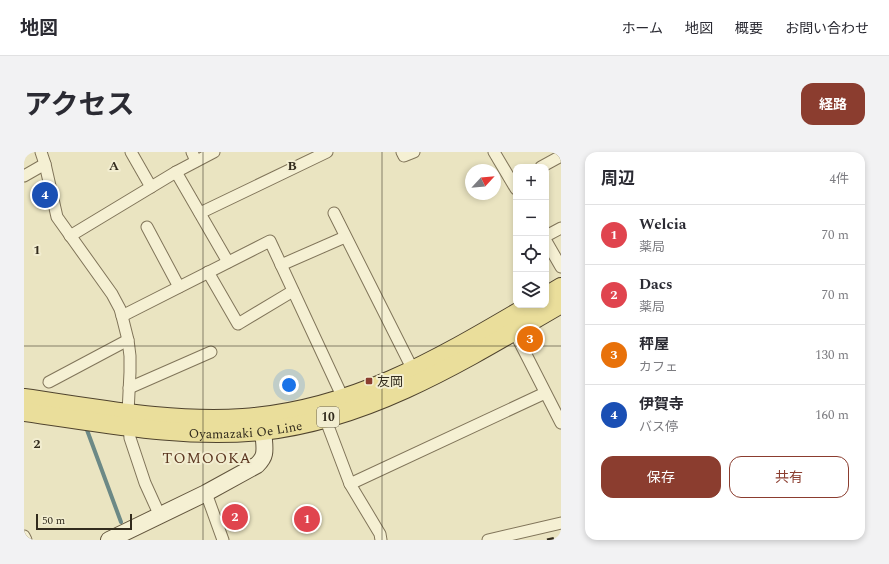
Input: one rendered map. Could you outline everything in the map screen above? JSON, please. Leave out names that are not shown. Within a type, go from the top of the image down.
[{"type":"main road","points":[[549,294],[561,287]]},
{"type":"main road","name":"Oyamazaki Oe Line","points":[[261,423],[297,425],[366,405],[407,388],[469,357],[561,304]]},
{"type":"main road","name":"Oyamazaki Oe Line","points":[[24,398],[129,420],[162,431],[233,433],[261,423],[278,414],[342,398],[378,386],[454,349],[525,308]]},
{"type":"main road","name":"Oyamazaki Oe Line","points":[[24,412],[129,420]]},
{"type":"street","points":[[41,152],[57,216],[112,294],[120,309],[128,340],[130,364],[130,438],[141,472],[160,516]]},
{"type":"street","points":[[131,152],[152,187]]},
{"type":"street","points":[[70,236],[176,172],[194,157],[214,152]]},
{"type":"street","points":[[200,213],[327,152]]},
{"type":"street","points":[[402,152],[404,156],[414,152]]},
{"type":"street","points":[[494,152],[513,181]]},
{"type":"street","points":[[546,164],[561,156]]},
{"type":"street","points":[[24,176],[45,164]]},
{"type":"street","points":[[176,172],[228,262]]},
{"type":"street","points":[[334,213],[413,370]]},
{"type":"street","points":[[147,227],[179,287]]},
{"type":"street","points":[[549,234],[561,228]]},
{"type":"street","points":[[280,265],[345,237]]},
{"type":"street","points":[[122,316],[270,241],[342,398]]},
{"type":"street","points":[[549,246],[561,266]]},
{"type":"street","points":[[208,272],[238,324],[293,291]]},
{"type":"street","points":[[514,331],[561,423]]},
{"type":"street","points":[[49,382],[128,340]]},
{"type":"street","points":[[129,388],[211,352]]},
{"type":"street","points":[[350,484],[545,393]]},
{"type":"street","points":[[325,418],[350,484],[380,534],[381,540]]},
{"type":"street","points":[[109,540],[206,493],[257,465],[264,455],[261,423]]},
{"type":"street","points":[[206,493],[223,540]]},
{"type":"street","points":[[488,540],[561,523]]},
{"type":"street","points":[[24,536],[26,540]]},
{"type":"waterway","points":[[87,430],[121,522]]},
{"type":"railway","points":[[547,540],[561,537]]},
{"type":"place","name":"伊賀寺","points":[[45,195]]},
{"type":"place","name":"秤屋","points":[[530,339]]},
{"type":"place","name":"友岡","points":[[369,381]]},
{"type":"place","name":"Dacs","points":[[235,517]]},
{"type":"place","name":"Welcia","points":[[307,519]]},
{"type":"district","name":"TOMOOKA","points":[[207,458]]}]
